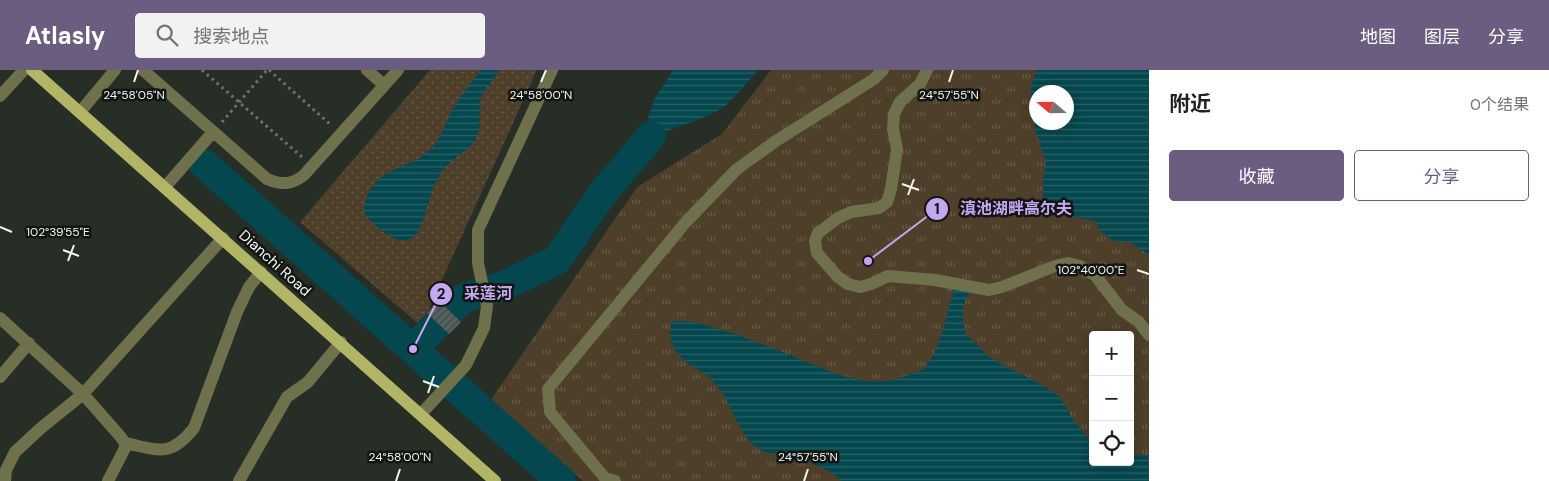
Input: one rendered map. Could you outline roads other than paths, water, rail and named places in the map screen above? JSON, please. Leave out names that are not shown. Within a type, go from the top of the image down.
[{"type":"main road","name":"Dianchi Road","points":[[32,70],[341,342],[495,481]]},
{"type":"lane","points":[[0,96],[24,70]]},
{"type":"lane","points":[[80,112],[116,70]]},
{"type":"lane","points":[[142,70],[267,179],[284,184],[298,180],[398,70]]},
{"type":"lane","points":[[367,70],[384,85]]},
{"type":"lane","points":[[421,414],[466,365],[484,328],[487,306],[478,264],[478,230],[552,70]]},
{"type":"lane","points":[[615,481],[605,478],[550,412],[548,389],[685,223],[737,169],[776,141],[874,79],[883,70]]},
{"type":"lane","points":[[927,70],[920,84],[900,102],[894,114],[892,129],[897,149],[891,189],[887,202],[879,208],[851,212],[838,218],[818,233],[816,241],[817,253],[838,277],[848,284],[860,287],[888,276],[935,280],[989,290],[1068,263],[1080,266],[1094,275],[1122,310],[1139,322],[1149,334]]},
{"type":"lane","points":[[165,187],[213,132]]},
{"type":"lane","points":[[5,481],[6,470],[15,452],[83,394],[223,238]]},
{"type":"lane","points":[[125,443],[160,450],[170,449],[183,442],[194,428],[237,312],[249,287],[261,272]]},
{"type":"lane","points":[[0,318],[83,394],[125,443],[125,448],[108,481]]},
{"type":"lane","points":[[239,481],[287,397],[308,382],[341,342]]},
{"type":"lane","points":[[0,377],[28,343]]},
{"type":"water","points":[[481,70],[500,70],[481,98],[479,128],[475,140],[470,147],[444,169],[433,188],[422,223],[415,235],[410,239],[404,240],[392,237],[365,215],[365,202],[370,190],[383,176],[423,156],[434,146],[454,107]]},
{"type":"water","points":[[673,70],[758,70],[735,97],[710,115],[651,136],[643,133],[654,100]]},
{"type":"water","points":[[1037,70],[1149,70],[1149,255],[1128,241],[1118,242],[1108,237],[1100,230],[1095,221],[1060,214],[1043,201],[1043,178],[1046,163],[1036,130],[1074,130],[1074,85],[1031,85]]},
{"type":"water","points":[[954,288],[970,291],[963,306],[963,323],[966,334],[988,356],[1037,382],[1060,397],[1074,421],[1089,438],[1089,466],[1134,466],[1134,456],[1148,454],[1149,481],[842,481],[823,468],[801,459],[757,448],[750,442],[739,426],[725,397],[713,381],[679,355],[670,335],[671,323],[679,321],[692,322],[736,335],[847,377],[878,381],[893,380],[922,370],[935,351],[943,330]]},
{"type":"waterway","points":[[413,349],[463,298],[503,286],[557,260],[602,194],[651,136]]},
{"type":"waterway","points":[[204,164],[561,481]]},
{"type":"place","name":"滇池湖畔高尔夫","points":[[868,261]]},
{"type":"place","name":"采莲河","points":[[413,349]]}]
